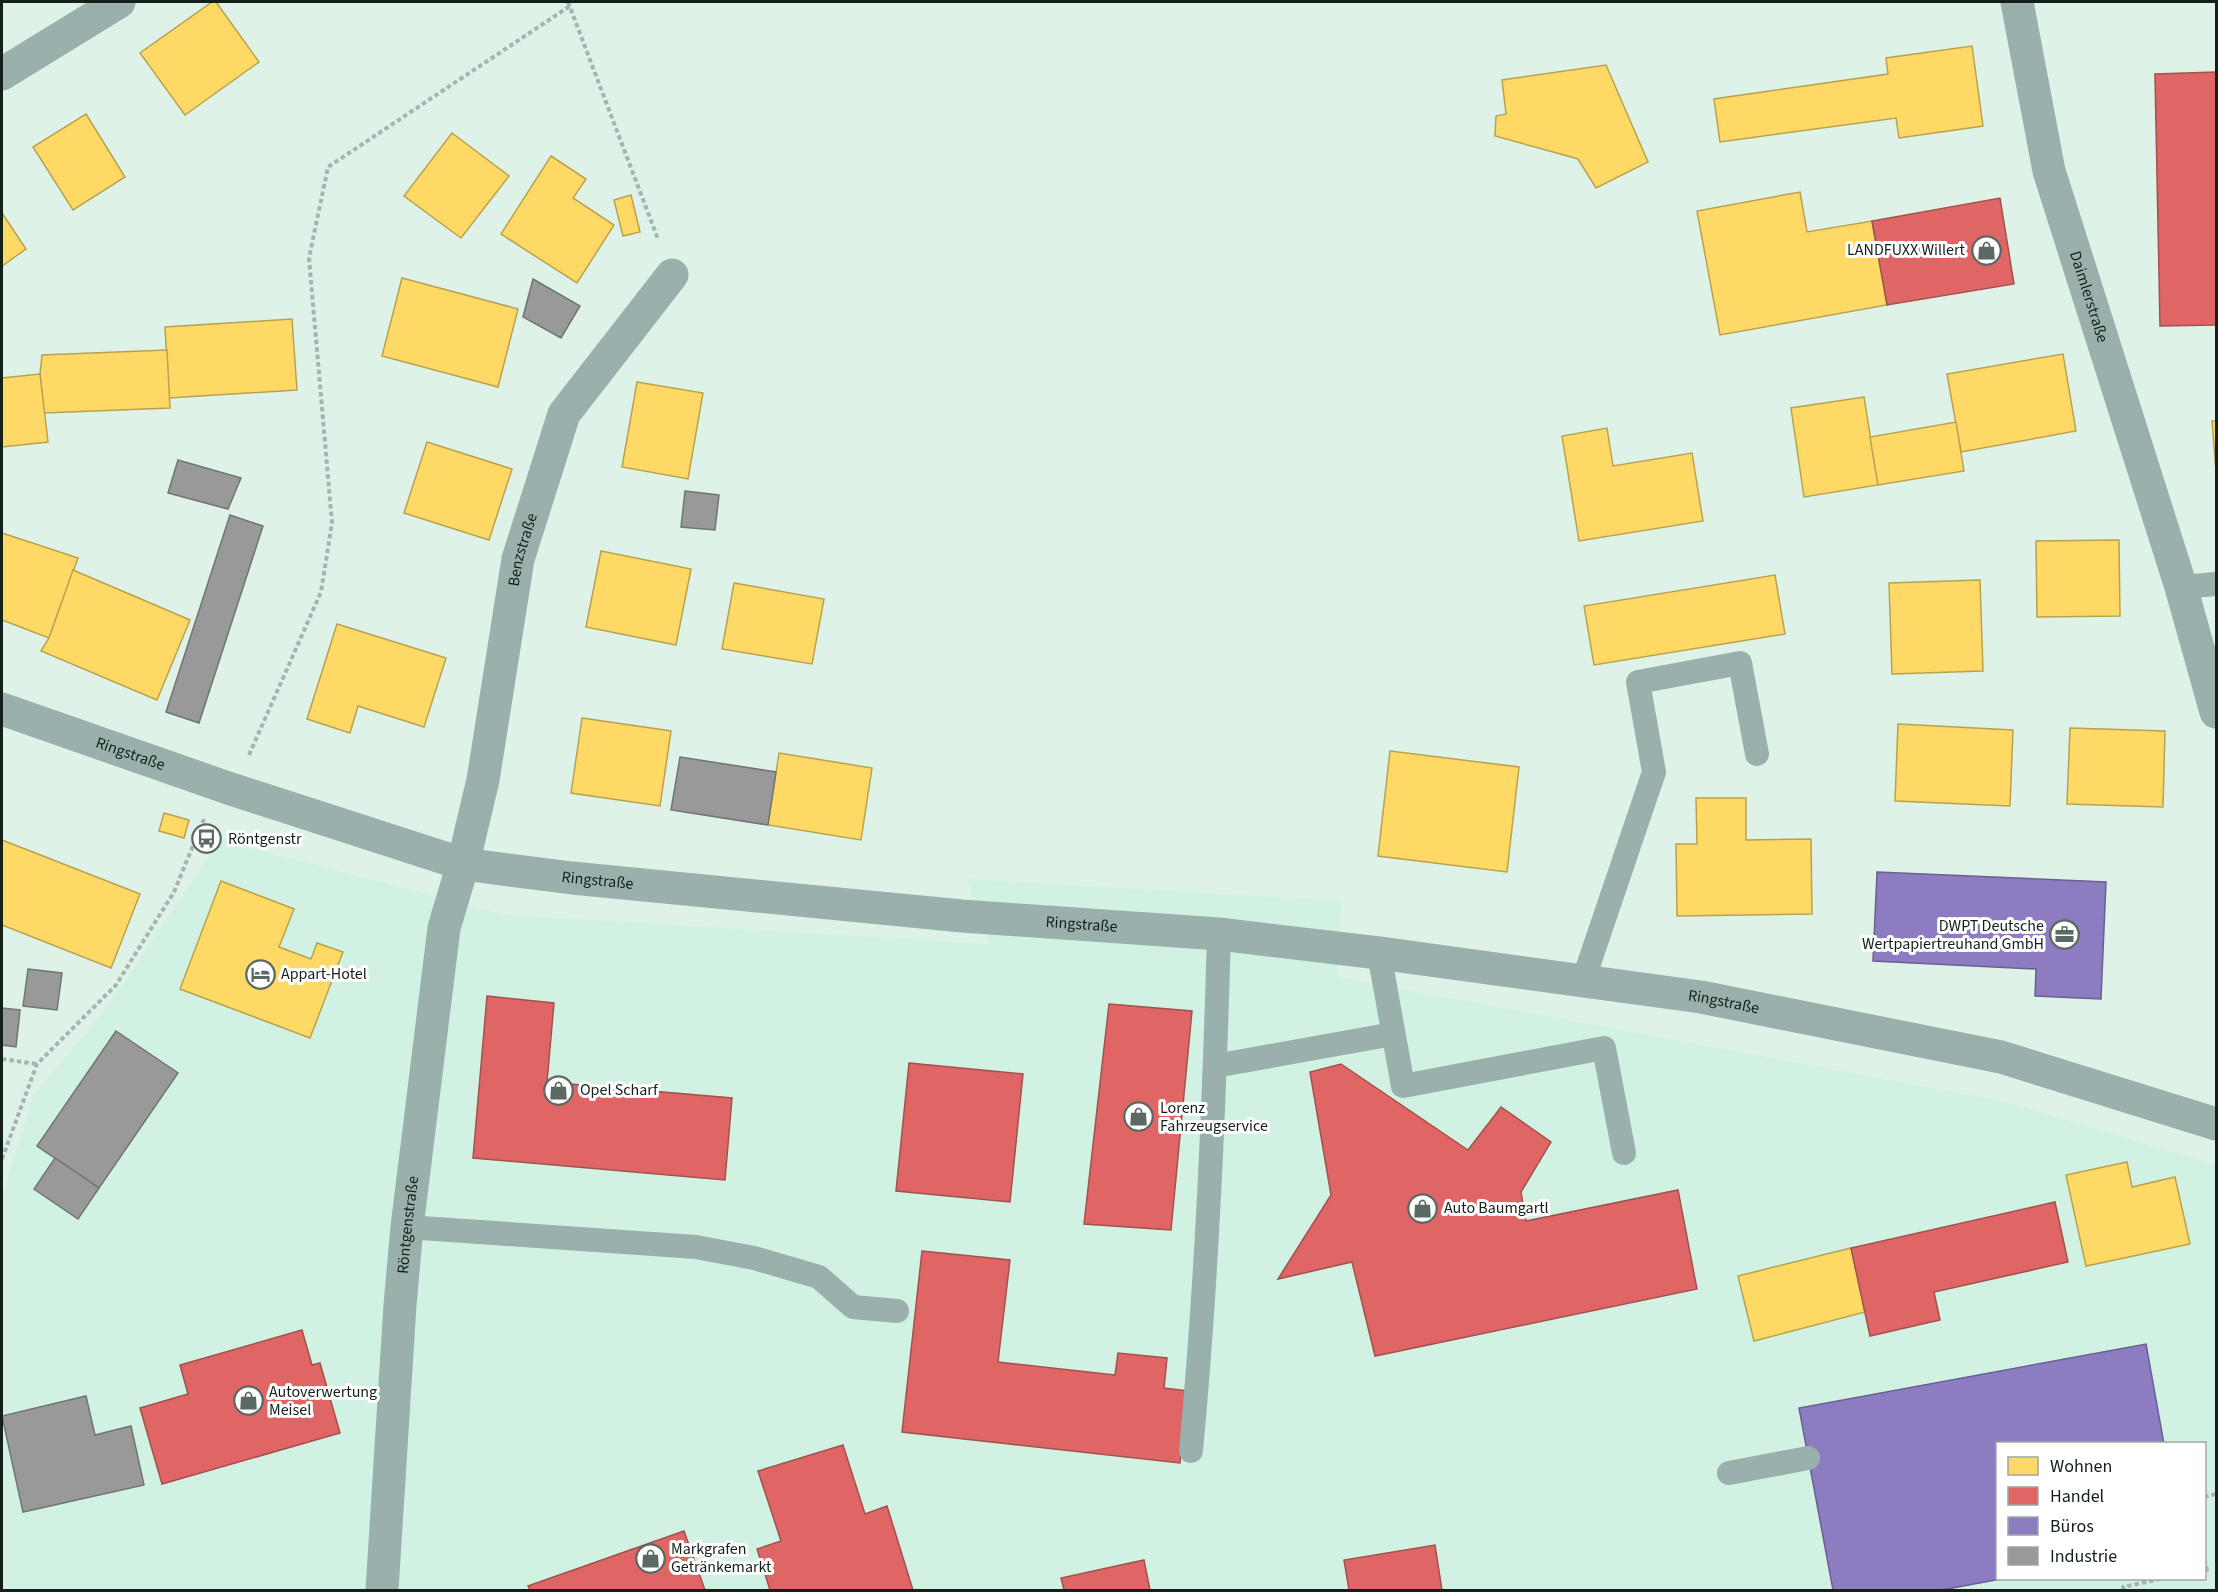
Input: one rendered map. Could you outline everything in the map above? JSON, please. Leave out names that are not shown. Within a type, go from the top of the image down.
[{"type":"street","points":[[2,74],[119,2]]},
{"type":"street","name":"Daimlerstraße","points":[[2017,2],[2049,171],[2181,587],[2217,712]]},
{"type":"street","name":"Benzstraße","points":[[464,864],[483,780],[518,559],[564,414],[672,275]]},
{"type":"street","name":"Ringstraße","points":[[2,709],[234,789],[464,864],[572,879],[962,916],[1219,934],[1379,953],[1701,997],[2001,1057],[2217,1124]]},
{"type":"street","name":"Röntgenstraße","points":[[382,1590],[407,1227],[444,928],[464,864]]},
{"type":"lane","points":[[2181,587],[2217,584]]},
{"type":"lane","points":[[1583,981],[1654,772],[1638,682],[1740,663],[1757,754]]},
{"type":"lane","points":[[1191,1451],[1201,1336],[1215,1066],[1219,934]]},
{"type":"lane","points":[[1379,953],[1403,1086],[1604,1048],[1624,1153]]},
{"type":"lane","points":[[1215,1066],[1393,1034]]},
{"type":"lane","points":[[407,1227],[696,1247],[754,1258],[819,1277],[853,1307],[897,1311]]},
{"type":"lane","points":[[1729,1473],[1808,1458]]},
{"type":"path","points":[[2,1159],[37,1064],[116,985],[174,892],[202,822],[234,789],[321,592],[332,523],[309,258],[328,167],[569,4],[612,123],[672,275]]},
{"type":"path","points":[[2,1059],[37,1064]]},
{"type":"path","points":[[2124,1590],[2123,1587],[2156,1580]]},
{"type":"shaded area","points":[[220,840],[506,915],[989,944],[967,879],[1341,901],[1338,977],[2006,1102],[2216,1165],[2216,1590],[2,1590],[2,1198],[33,1096],[104,1011]]},
{"type":"building: Wohnen","points":[[212,2],[216,2],[259,62],[185,115],[140,53]]},
{"type":"building: Wohnen","points":[[1972,46],[1983,126],[1899,138],[1896,118],[1720,142],[1714,99],[1888,74],[1886,58]]},
{"type":"building: Wohnen","points":[[1606,65],[1648,162],[1596,188],[1578,159],[1495,136],[1496,116],[1506,114],[1502,80]]},
{"type":"building: Wohnen","points":[[86,114],[125,177],[73,210],[33,147]]},
{"type":"building: Wohnen","points":[[452,133],[509,176],[461,238],[404,196]]},
{"type":"building: Wohnen","points":[[551,156],[586,179],[573,198],[614,225],[577,283],[501,234]]},
{"type":"building: Wohnen","points":[[1800,192],[1807,232],[1872,221],[1887,305],[1720,335],[1697,211]]},
{"type":"building: Wohnen","points":[[631,195],[640,232],[623,236],[614,200]]},
{"type":"building: Wohnen","points":[[2,213],[26,249],[2,266]]},
{"type":"building: Wohnen","points":[[402,278],[518,309],[498,387],[382,356]]},
{"type":"building: Wohnen","points":[[292,319],[297,390],[169,398],[165,327]]},
{"type":"building: Wohnen","points":[[167,350],[170,408],[44,413],[40,374],[42,355]]},
{"type":"building: Wohnen","points":[[2063,354],[2076,431],[1961,452],[1947,374]]},
{"type":"building: Wohnen","points":[[40,374],[48,442],[2,447],[2,378]]},
{"type":"building: Wohnen","points":[[637,382],[703,393],[688,479],[622,467]]},
{"type":"building: Wohnen","points":[[1864,397],[1878,485],[1804,497],[1791,408]]},
{"type":"building: Wohnen","points":[[2212,421],[2216,421],[2216,471]]},
{"type":"building: Wohnen","points":[[1956,422],[1964,471],[1878,485],[1870,437]]},
{"type":"building: Wohnen","points":[[1607,428],[1613,466],[1692,453],[1703,521],[1579,541],[1562,436]]},
{"type":"building: Wohnen","points":[[427,442],[512,469],[489,540],[404,513]]},
{"type":"building: Wohnen","points":[[2,533],[78,558],[49,638],[2,620]]},
{"type":"building: Wohnen","points":[[2119,540],[2120,616],[2037,617],[2036,541]]},
{"type":"building: Wohnen","points":[[601,551],[691,569],[676,645],[586,627]]},
{"type":"building: Wohnen","points":[[73,570],[190,620],[157,700],[41,651],[49,638]]},
{"type":"building: Wohnen","points":[[1775,575],[1785,634],[1594,665],[1584,606]]},
{"type":"building: Wohnen","points":[[1980,580],[1983,671],[1892,674],[1889,583]]},
{"type":"building: Wohnen","points":[[734,583],[824,599],[812,664],[722,649]]},
{"type":"building: Wohnen","points":[[337,624],[446,658],[424,727],[358,706],[350,733],[307,719]]},
{"type":"building: Wohnen","points":[[582,718],[671,731],[660,806],[571,793]]},
{"type":"building: Wohnen","points":[[1898,724],[2013,730],[2010,806],[1895,801]]},
{"type":"building: Wohnen","points":[[2070,728],[2165,731],[2163,807],[2067,804]]},
{"type":"building: Wohnen","points":[[1390,751],[1519,767],[1507,872],[1378,856]]},
{"type":"building: Wohnen","points":[[779,753],[872,768],[861,840],[768,825]]},
{"type":"building: Wohnen","points":[[1696,798],[1746,798],[1746,840],[1811,839],[1812,914],[1677,916],[1676,844],[1697,844]]},
{"type":"building: Wohnen","points":[[164,813],[189,820],[184,838],[159,831]]},
{"type":"building: Wohnen","points":[[2,840],[140,894],[111,968],[2,925]]},
{"type":"building: Wohnen","name":"Appart-Hotel","points":[[221,881],[294,909],[279,947],[311,959],[317,943],[343,952],[310,1038],[180,989]]},
{"type":"building: Wohnen","points":[[2127,1162],[2132,1187],[2175,1177],[2190,1244],[2086,1266],[2066,1175]]},
{"type":"building: Wohnen","points":[[1851,1248],[1865,1312],[1754,1341],[1738,1276]]},
{"type":"building: Handel","points":[[2216,72],[2216,325],[2160,326],[2155,74]]},
{"type":"building: Handel","points":[[2000,198],[2014,284],[1887,305],[1872,221]]},
{"type":"building: Handel","name":"Opel Scharf","points":[[487,996],[554,1003],[547,1082],[732,1098],[725,1180],[473,1158]]},
{"type":"building: Handel","name":"Lorenz Fahrzeugservice","points":[[1109,1004],[1192,1011],[1171,1230],[1084,1224]]},
{"type":"building: Handel","points":[[909,1063],[1023,1074],[1010,1202],[896,1191]]},
{"type":"building: Handel","name":"Auto Baumgartl","points":[[1341,1064],[1468,1150],[1501,1107],[1551,1142],[1521,1192],[1526,1221],[1678,1190],[1697,1289],[1375,1356],[1352,1262],[1278,1279],[1331,1195],[1310,1072]]},
{"type":"building: Handel","points":[[2055,1202],[2068,1262],[1934,1292],[1940,1320],[1870,1336],[1851,1248]]},
{"type":"building: Handel","points":[[922,1251],[1010,1260],[998,1362],[1115,1375],[1118,1353],[1167,1358],[1164,1388],[1188,1391],[1180,1463],[902,1432]]},
{"type":"building: Handel","name":"Autoverwertung Meisel","points":[[302,1330],[312,1365],[320,1363],[340,1433],[162,1484],[140,1408],[188,1394],[180,1365]]},
{"type":"building: Handel","points":[[843,1445],[865,1514],[887,1506],[913,1590],[770,1590],[757,1549],[781,1541],[758,1471]]},
{"type":"building: Handel","name":"Markgrafen Getränkemarkt","points":[[684,1531],[705,1590],[530,1590],[528,1586]]},
{"type":"building: Handel","points":[[1435,1545],[1442,1590],[1349,1590],[1344,1560]]},
{"type":"building: Handel","points":[[1144,1560],[1150,1590],[1064,1590],[1061,1578]]},
{"type":"building: Büros","points":[[1877,872],[2106,882],[2101,999],[2035,996],[2036,969],[1873,961]]},
{"type":"building: Büros","points":[[2146,1344],[2164,1442],[1996,1442],[1996,1580],[1942,1590],[1833,1590],[1799,1408]]},
{"type":"building: Industrie","points":[[533,279],[580,306],[561,338],[523,317]]},
{"type":"building: Industrie","points":[[178,460],[241,478],[228,509],[168,493]]},
{"type":"building: Industrie","points":[[685,491],[719,495],[715,530],[681,527]]},
{"type":"building: Industrie","points":[[230,515],[263,526],[199,723],[166,712]]},
{"type":"building: Industrie","points":[[680,757],[776,772],[768,825],[671,810]]},
{"type":"building: Industrie","points":[[28,969],[62,973],[57,1010],[23,1006]]},
{"type":"building: Industrie","points":[[2,1008],[20,1010],[16,1047],[2,1045]]},
{"type":"building: Industrie","points":[[116,1031],[178,1073],[99,1188],[37,1146]]},
{"type":"building: Industrie","points":[[55,1158],[99,1188],[78,1219],[34,1189]]},
{"type":"building: Industrie","points":[[86,1396],[95,1435],[131,1426],[144,1485],[23,1512],[2,1416]]},
{"type":"place","name":"LANDFUXX Willert","points":[[1986,250]]},
{"type":"place","name":"Röntgenstr","points":[[207,839]]},
{"type":"place","name":"DWPT Deutsche Wertpapiertreuhand GmbH","points":[[2065,935]]},
{"type":"place","name":"Appart-Hotel","points":[[260,974]]},
{"type":"place","name":"Opel Scharf","points":[[559,1090]]},
{"type":"place","name":"Lorenz Fahrzeugservice","points":[[1139,1117]]},
{"type":"place","name":"Auto Baumgartl","points":[[1423,1208]]},
{"type":"place","name":"Autoverwertung Meisel","points":[[248,1401]]},
{"type":"place","name":"Markgrafen Getränkemarkt","points":[[650,1558]]}]
